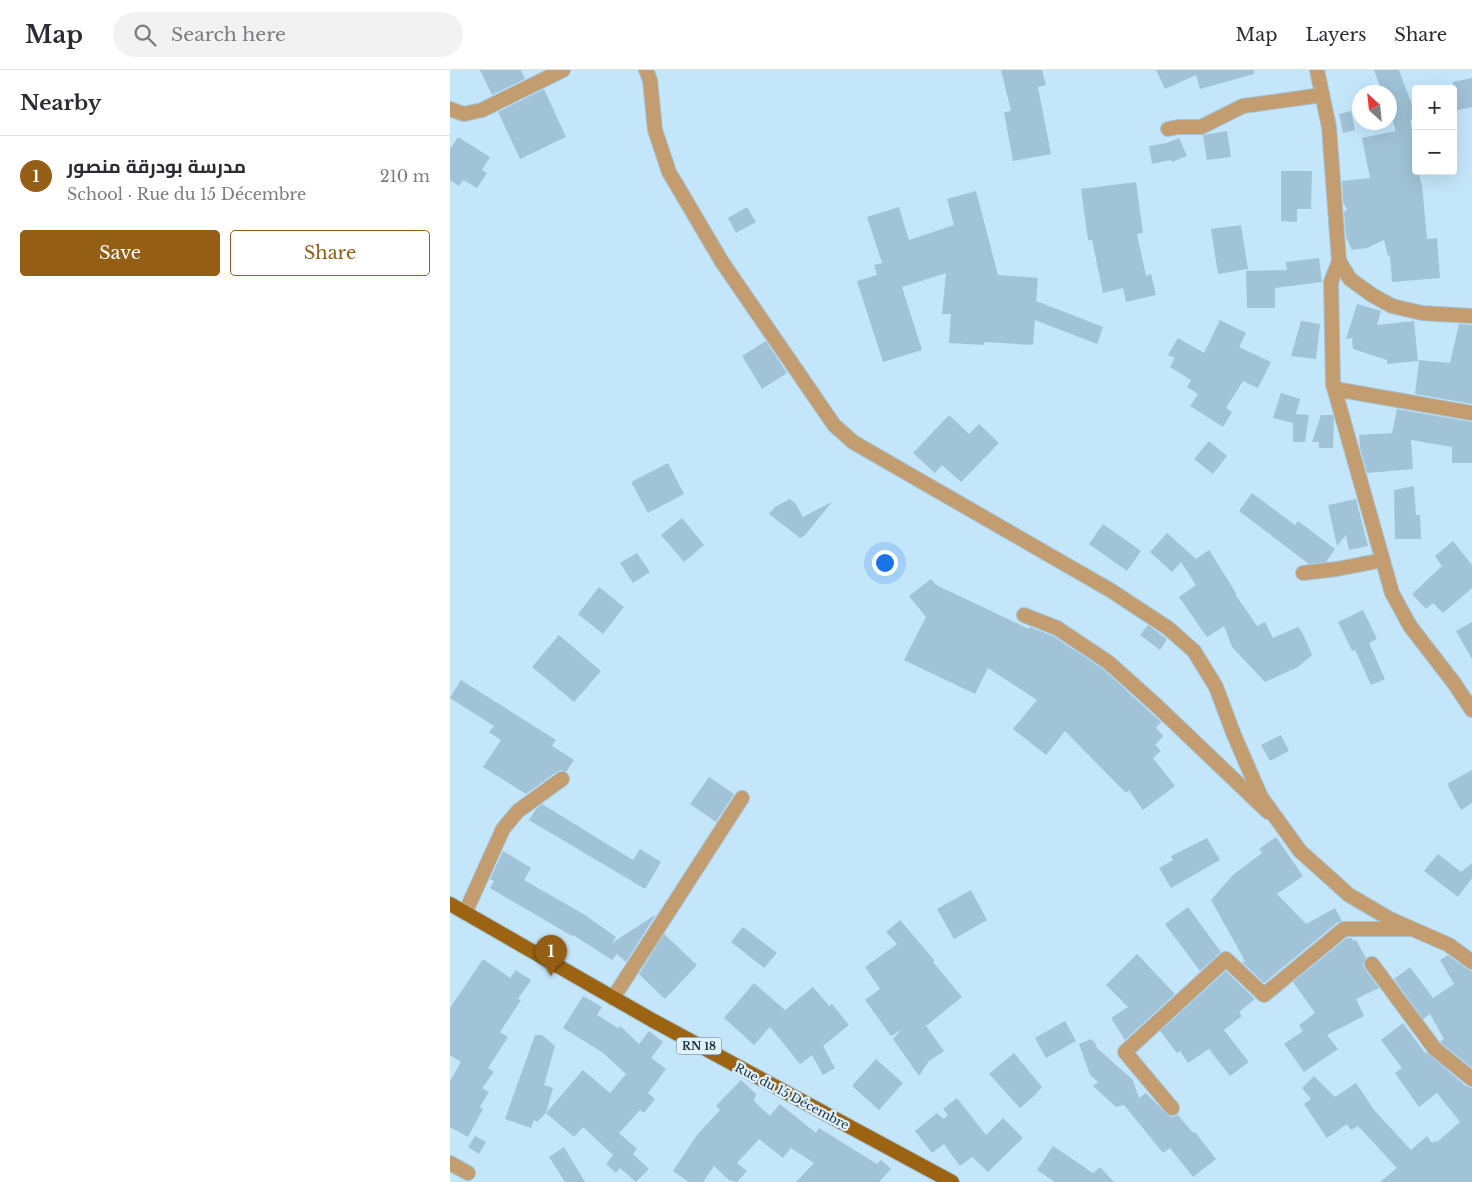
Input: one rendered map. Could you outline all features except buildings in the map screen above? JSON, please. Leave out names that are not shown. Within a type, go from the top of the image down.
[{"type":"main road","name":"Rue du 15 Décembre","points":[[455,910],[943,1180]]},
{"type":"street","points":[[450,109],[464,114],[482,110],[563,70]]},
{"type":"street","points":[[646,70],[650,80],[655,130],[669,172],[722,262],[834,425],[853,442],[1110,590],[1168,628],[1194,651],[1216,686],[1234,735],[1261,797],[1300,851],[1349,895],[1390,919],[1449,945],[1472,962]]},
{"type":"street","points":[[1317,70],[1329,127],[1340,261],[1350,279],[1372,295],[1392,306],[1422,313],[1472,316]]},
{"type":"street","points":[[1168,129],[1201,126],[1244,106],[1322,95]]},
{"type":"street","points":[[1340,261],[1331,282],[1334,384],[1392,593],[1410,626],[1454,683],[1472,710]]},
{"type":"street","points":[[1335,389],[1472,413]]},
{"type":"street","points":[[1303,573],[1337,569],[1383,560]]},
{"type":"street","points":[[1024,615],[1057,628],[1108,662],[1282,826]]},
{"type":"street","points":[[455,910],[503,828],[518,811],[562,779]]},
{"type":"street","points":[[613,998],[742,798]]},
{"type":"street","points":[[1172,1108],[1125,1052],[1226,959],[1264,995],[1344,929],[1412,929]]},
{"type":"street","points":[[1372,964],[1435,1048],[1472,1079]]},
{"type":"street","points":[[450,1164],[468,1173]]},
{"type":"place","name":"مدرسة بودرقة منصور","points":[[551,976]]}]
